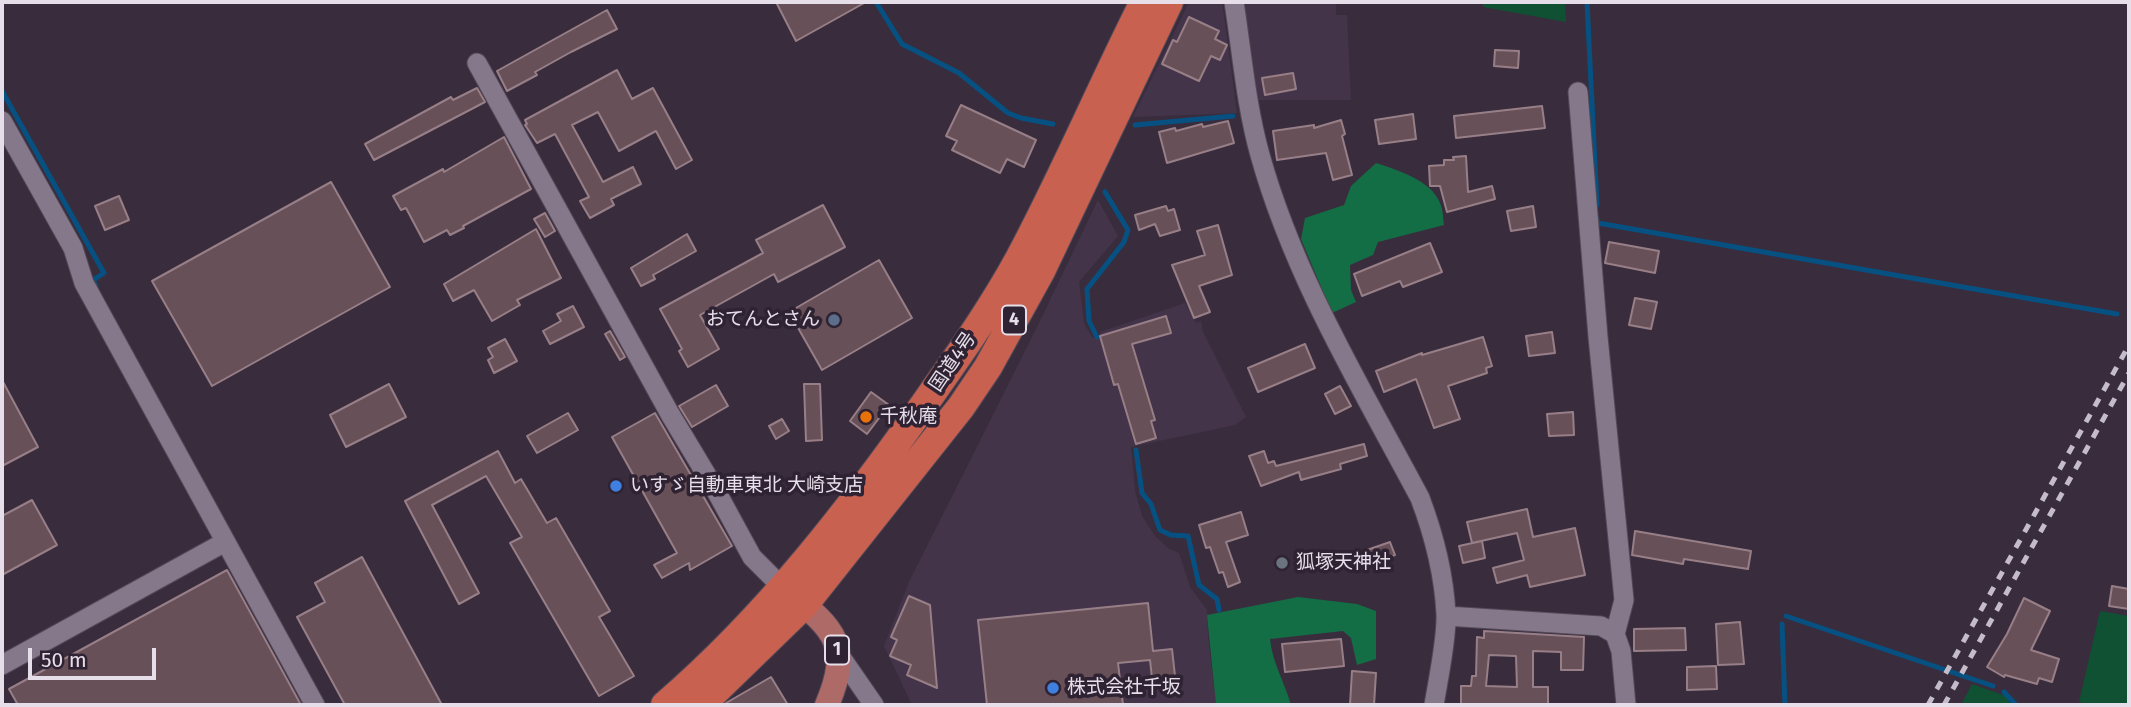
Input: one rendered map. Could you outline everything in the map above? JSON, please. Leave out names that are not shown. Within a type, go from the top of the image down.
[{"type":"highway","name":"国道4号","points":[[665,705],[731,643],[794,596],[966,345],[1018,261],[1144,2]]},
{"type":"highway","name":"国道4号","points":[[701,705],[961,407],[988,367],[1047,259],[1169,2]]},
{"type":"main road","name":"1","points":[[794,596],[833,634],[838,653],[835,686],[827,705]]},
{"type":"street","points":[[1234,2],[1250,116],[1260,157],[1283,226],[1311,292],[1420,498],[1430,524],[1446,616],[1434,705]]},
{"type":"street","points":[[477,63],[752,557],[794,596]]},
{"type":"street","points":[[1578,92],[1624,600],[1615,634],[1621,651],[1626,705]]},
{"type":"street","points":[[2,121],[73,248],[85,283],[315,705]]},
{"type":"street","points":[[2,666],[225,542]]},
{"type":"street","points":[[1446,616],[1601,625],[1615,634]]},
{"type":"street","points":[[838,653],[874,705]]},
{"type":"shaded area","points":[[1189,2],[1222,2],[1237,113],[1133,117]]},
{"type":"shaded area","points":[[1240,2],[1336,2],[1336,15],[1347,15],[1351,100],[1256,100]]},
{"type":"shaded area","points":[[1098,200],[1118,236],[1079,282],[1084,323],[1092,337],[1099,338],[1100,332],[1185,303],[1196,323],[1201,321],[1203,332],[1246,417],[1235,425],[1131,447],[1135,491],[1142,516],[1155,536],[1168,548],[1179,553],[1190,587],[1207,610],[1216,705],[912,705],[884,646],[909,582]]},
{"type":"green space","points":[[1483,2],[1565,2],[1566,22],[1483,7]]},
{"type":"green space","points":[[1376,163],[1412,177],[1429,188],[1441,205],[1444,225],[1378,242],[1373,255],[1350,265],[1351,290],[1356,302],[1332,313],[1301,239],[1305,218],[1344,205],[1351,186]]},
{"type":"green space","points":[[1298,597],[1357,604],[1376,611],[1376,659],[1357,665],[1351,638],[1343,631],[1270,639],[1273,656],[1291,705],[1216,705],[1207,615]]},
{"type":"green space","points":[[2100,611],[2129,616],[2128,705],[2093,705],[2079,702]]},
{"type":"green space","points":[[1972,684],[2006,696],[2011,705],[1961,705]]},
{"type":"building","points":[[776,2],[866,2],[796,41]]},
{"type":"building","points":[[607,10],[617,29],[535,72],[537,75],[507,91],[497,71]]},
{"type":"building","points":[[1189,17],[1219,31],[1215,39],[1227,45],[1220,60],[1211,56],[1199,81],[1162,64],[1173,40],[1177,42]]},
{"type":"building","points":[[1495,50],[1519,51],[1518,68],[1494,66]]},
{"type":"building","points":[[617,70],[632,99],[653,88],[692,160],[676,169],[656,131],[619,151],[598,112],[572,125],[603,182],[633,167],[641,184],[611,199],[614,205],[590,218],[580,201],[589,197],[555,134],[537,143],[525,125],[525,120]]},
{"type":"building","points":[[1293,73],[1296,89],[1265,95],[1262,78]]},
{"type":"building","points":[[477,88],[485,102],[374,160],[365,144],[451,97],[453,100]]},
{"type":"building","points":[[961,105],[1036,140],[1024,167],[1007,159],[1000,173],[952,150],[957,141],[946,136]]},
{"type":"building","points":[[1542,106],[1545,128],[1456,138],[1454,116]]},
{"type":"building","points":[[1413,114],[1416,139],[1379,144],[1375,120]]},
{"type":"building","points":[[1341,120],[1345,134],[1342,136],[1352,175],[1333,180],[1326,153],[1277,160],[1273,131],[1314,125],[1314,128]]},
{"type":"building","points":[[1228,121],[1234,143],[1167,163],[1159,132]]},
{"type":"building","points":[[504,137],[531,189],[450,235],[447,230],[424,242],[406,208],[401,210],[393,196],[443,169],[444,172]]},
{"type":"building","points":[[1466,156],[1468,192],[1492,186],[1495,199],[1447,212],[1440,186],[1430,186],[1429,166],[1444,165],[1444,160]]},
{"type":"building","points":[[331,182],[390,287],[212,386],[152,281]]},
{"type":"building","points":[[119,196],[129,220],[105,230],[95,206]]},
{"type":"building","points":[[823,205],[845,247],[778,282],[774,274],[700,315],[719,349],[688,367],[679,351],[682,349],[660,309],[763,253],[756,240]]},
{"type":"building","points":[[1166,206],[1168,211],[1174,209],[1180,230],[1160,236],[1155,224],[1139,230],[1135,215]]},
{"type":"building","points":[[1533,206],[1536,227],[1511,231],[1507,211]]},
{"type":"building","points":[[545,213],[555,231],[545,237],[534,219]]},
{"type":"building","points":[[1218,225],[1232,275],[1199,286],[1210,312],[1194,318],[1172,265],[1205,255],[1197,231]]},
{"type":"building","points":[[536,229],[561,278],[517,300],[520,305],[492,321],[474,290],[453,301],[444,284]]},
{"type":"building","points":[[687,234],[696,251],[653,275],[655,279],[641,286],[631,268]]},
{"type":"building","points":[[1609,242],[1659,251],[1655,273],[1605,263]]},
{"type":"building","points":[[1430,243],[1442,272],[1403,287],[1400,281],[1362,296],[1354,274]]},
{"type":"building","points":[[879,260],[912,318],[822,370],[789,312]]},
{"type":"building","points":[[1635,298],[1657,302],[1651,329],[1629,325]]},
{"type":"building","points":[[573,306],[584,327],[550,344],[543,331],[561,321],[557,314]]},
{"type":"building","points":[[1166,316],[1171,333],[1132,344],[1155,420],[1151,421],[1156,438],[1136,444],[1118,384],[1114,385],[1100,336]]},
{"type":"building","points":[[610,331],[625,357],[620,360],[605,334]]},
{"type":"building","points":[[1552,332],[1555,353],[1529,356],[1526,336]]},
{"type":"building","points":[[1483,337],[1492,366],[1486,368],[1487,373],[1448,386],[1460,419],[1434,428],[1416,379],[1384,392],[1376,371],[1422,353]]},
{"type":"building","points":[[505,339],[517,361],[494,373],[488,360],[493,357],[488,348]]},
{"type":"building","points":[[1305,344],[1315,368],[1258,392],[1248,368]]},
{"type":"building","points":[[2,380],[38,447],[2,466]]},
{"type":"building","points":[[389,384],[406,417],[346,447],[330,415]]},
{"type":"building","points":[[804,384],[820,384],[822,440],[806,441]]},
{"type":"building","points":[[716,385],[728,406],[692,427],[679,406]]},
{"type":"building","points":[[1340,386],[1351,406],[1335,414],[1325,394]]},
{"type":"building","points":[[871,392],[889,405],[867,434],[850,421]]},
{"type":"building","points":[[1573,412],[1574,435],[1549,436],[1547,414]]},
{"type":"building","points":[[568,413],[578,430],[537,453],[527,436]]},
{"type":"building","points":[[655,413],[732,546],[690,570],[689,563],[662,578],[654,565],[677,553],[612,437]]},
{"type":"building","points":[[782,419],[789,431],[776,439],[769,426]]},
{"type":"building","points":[[1364,444],[1367,456],[1340,464],[1341,469],[1301,480],[1299,472],[1261,486],[1249,456],[1264,451],[1268,463],[1274,461],[1276,466]]},
{"type":"building","points":[[498,451],[515,483],[521,479],[547,523],[556,518],[610,611],[599,617],[634,676],[599,696],[510,543],[522,537],[486,476],[432,505],[479,593],[459,604],[405,501]]},
{"type":"building","points":[[32,500],[57,545],[2,575],[2,516]]},
{"type":"building","points":[[1527,509],[1533,537],[1575,528],[1585,575],[1530,587],[1527,575],[1497,583],[1493,568],[1524,560],[1517,533],[1472,543],[1467,522]]},
{"type":"building","points":[[1241,512],[1248,535],[1226,542],[1240,582],[1228,587],[1223,572],[1219,573],[1210,547],[1206,548],[1199,525]]},
{"type":"building","points":[[1635,531],[1751,551],[1748,569],[1684,559],[1683,564],[1632,555]]},
{"type":"building","points":[[1482,541],[1485,558],[1463,563],[1459,546]]},
{"type":"building","points":[[1390,542],[1395,555],[1372,563],[1367,550]]},
{"type":"building","points":[[362,557],[442,705],[345,705],[297,617],[325,602],[315,583]]},
{"type":"building","points":[[227,570],[301,705],[18,705],[9,689]]},
{"type":"building","points":[[2112,586],[2129,589],[2129,609],[2109,606]]},
{"type":"building","points":[[909,596],[930,605],[937,688],[907,675],[911,665],[890,656],[897,640],[891,637]]},
{"type":"building","points":[[2024,598],[2050,611],[2031,650],[2059,659],[2052,682],[2039,678],[2037,684],[2005,675],[2004,677],[1987,667]]},
{"type":"building","points":[[1148,603],[1153,651],[1172,649],[1175,676],[1152,678],[1150,660],[1118,663],[1123,705],[987,705],[978,620]]},
{"type":"building","points":[[1740,622],[1744,664],[1718,665],[1716,624]]},
{"type":"building","points":[[1685,628],[1686,650],[1634,651],[1634,629]]},
{"type":"building","points":[[1484,631],[1584,637],[1583,670],[1561,670],[1561,652],[1533,651],[1533,687],[1548,687],[1548,705],[1461,705],[1461,686],[1471,686],[1472,676],[1476,676],[1477,637],[1484,638]],"holes":[[[1489,655],[1516,656],[1517,687],[1486,686]]]},
{"type":"building","points":[[1341,639],[1344,666],[1285,672],[1282,644]]},
{"type":"building","points":[[1716,666],[1717,689],[1687,690],[1687,667]]},
{"type":"building","points":[[1352,671],[1376,673],[1374,705],[1350,705]]},
{"type":"building","points":[[771,677],[788,705],[725,705],[726,703]]},
{"type":"waterway","points":[[876,2],[902,44],[959,73],[1008,113],[1053,124]]},
{"type":"waterway","points":[[1587,2],[1597,205]]},
{"type":"waterway","points":[[2,91],[104,273],[93,280],[96,286]]},
{"type":"waterway","points":[[1135,125],[1233,116]]},
{"type":"waterway","points":[[1097,337],[1089,321],[1087,289],[1124,242],[1128,230],[1105,192]]},
{"type":"waterway","points":[[1597,218],[1598,223],[2117,314]]},
{"type":"waterway","points":[[1136,450],[1142,493],[1151,504],[1160,530],[1171,535],[1188,536],[1199,585],[1217,599],[1219,610]]},
{"type":"waterway","points":[[1786,616],[1993,686]]},
{"type":"waterway","points":[[1782,624],[1785,705]]},
{"type":"waterway","points":[[2004,692],[2016,705]]},
{"type":"railway","points":[[1928,705],[2129,345]]},
{"type":"railway","points":[[1944,705],[2129,373]]},
{"type":"place","name":"おてんとさん","points":[[834,320]]},
{"type":"place","name":"千秋庵","points":[[866,417]]},
{"type":"place","name":"いすゞ自動車東北 大崎支店","points":[[616,486]]},
{"type":"place","name":"狐塚天神社","points":[[1282,563]]},
{"type":"place","name":"株式会社千坂","points":[[1053,688]]}]
